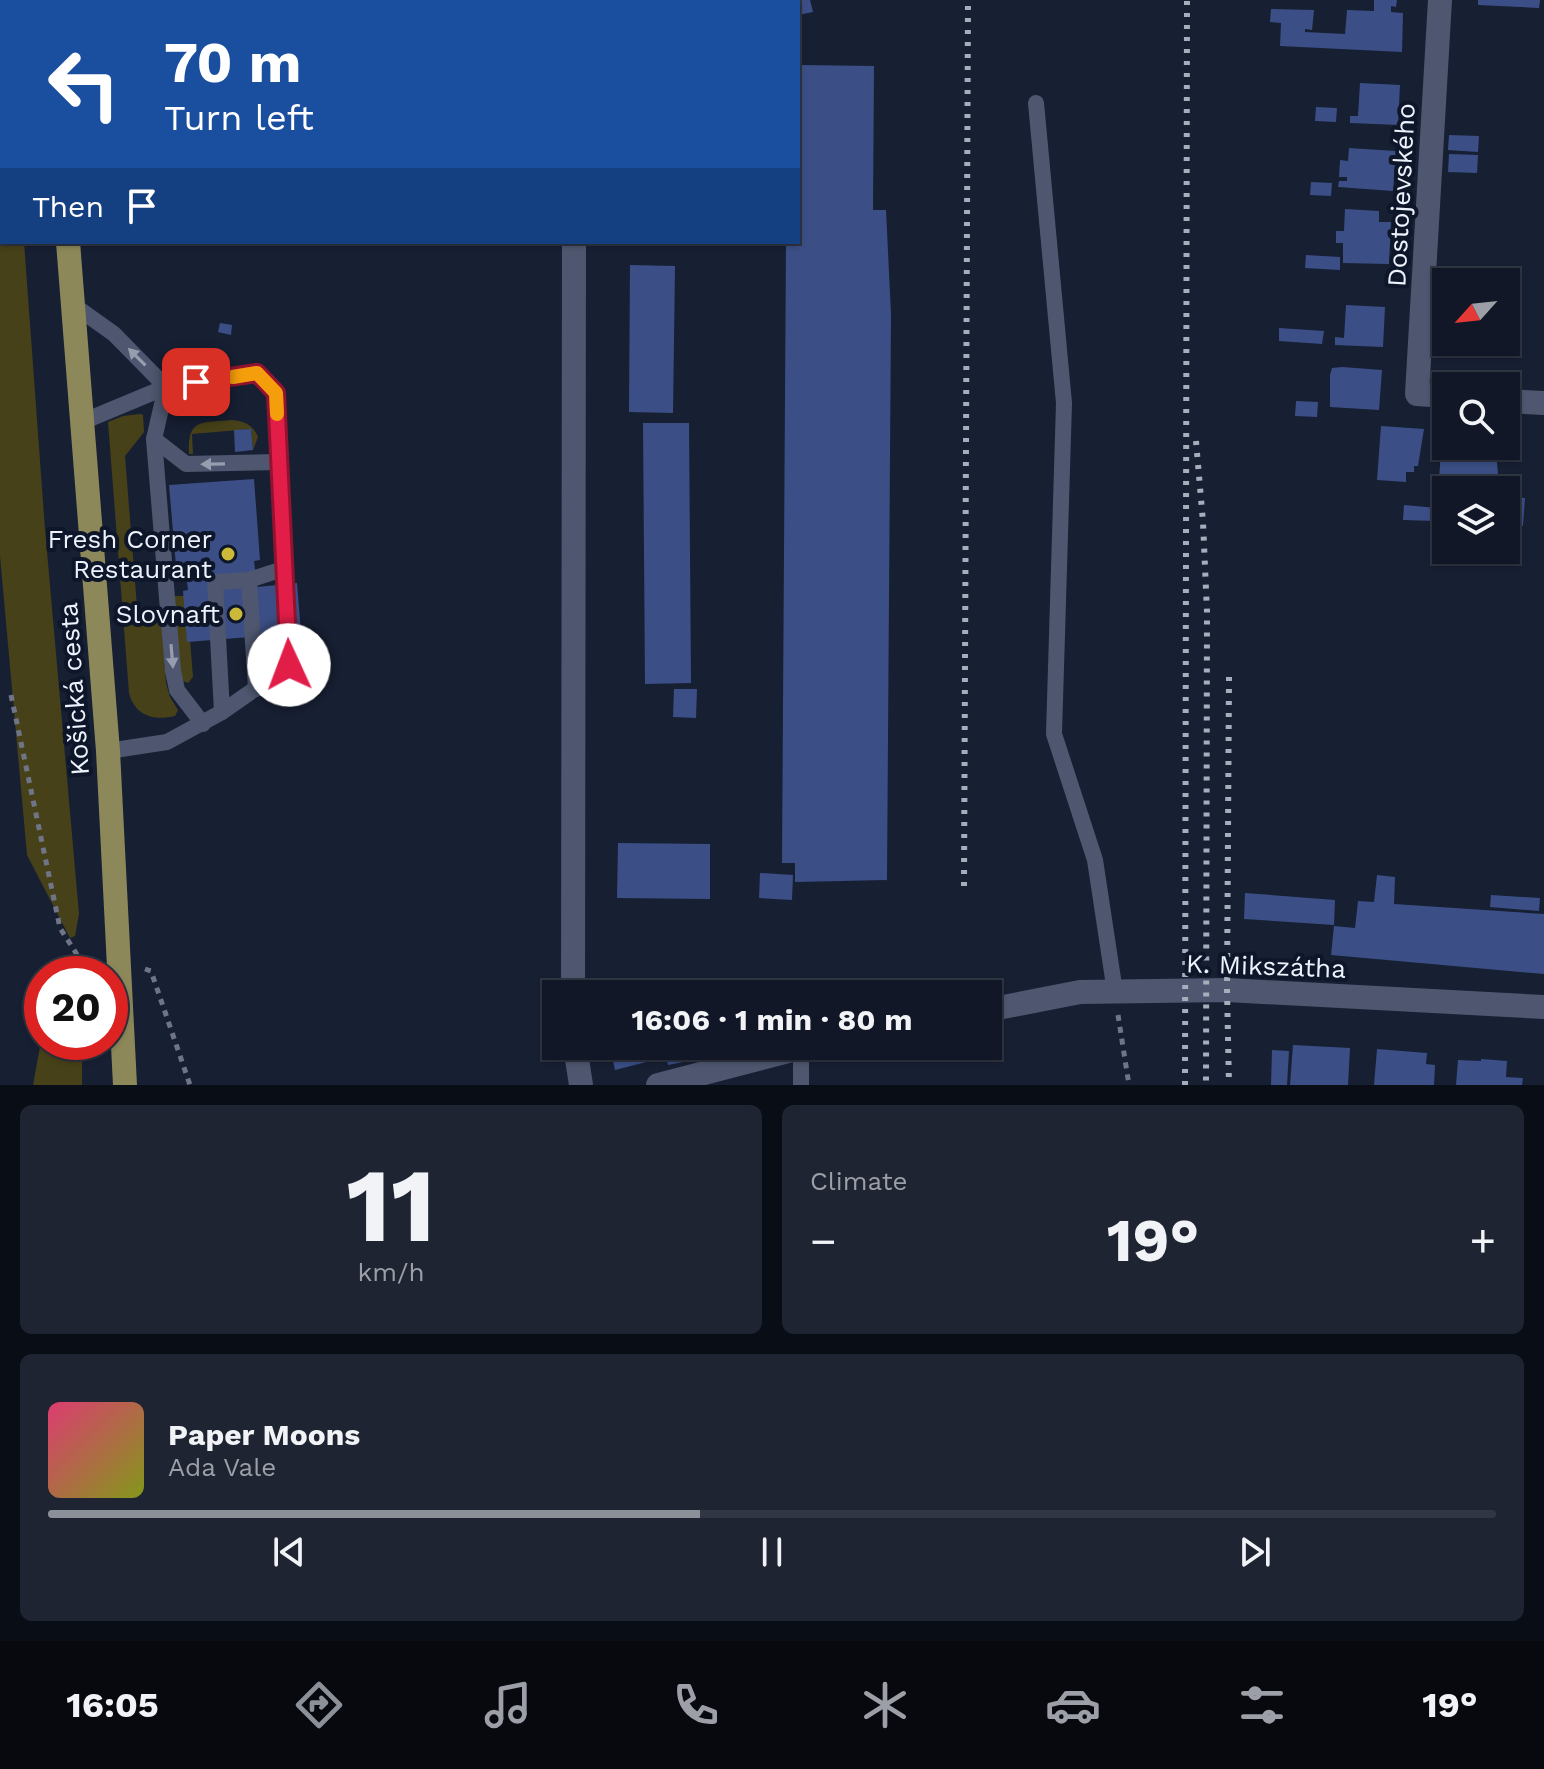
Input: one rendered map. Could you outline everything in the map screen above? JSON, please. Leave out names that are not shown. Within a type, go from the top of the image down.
[{"type":"main road","name":"Košická cesta","points":[[68,244],[108,751],[125,1085]]},
{"type":"street","name":"Dostojevského","points":[[1432,395],[1417,394],[1440,0]]},
{"type":"street","points":[[573,980],[574,244]]},
{"type":"street","points":[[1520,402],[1544,403]]},
{"type":"street","name":"K. Mikszátha","points":[[1002,1007],[1080,992],[1227,990],[1544,1007]]},
{"type":"street","points":[[577,1060],[581,1085]]},
{"type":"street","points":[[658,1085],[754,1060]]},
{"type":"lane","points":[[1036,103],[1064,403],[1054,734],[1095,860],[1115,992]]},
{"type":"lane","points":[[72,304],[114,334],[166,387]]},
{"type":"lane","points":[[82,422],[166,387],[257,373],[276,393],[289,665],[203,724],[167,742],[108,751]]},
{"type":"lane","points":[[166,387],[154,439],[173,671],[177,690],[203,724]]},
{"type":"lane","points":[[154,439],[186,464],[280,462]]},
{"type":"lane","points":[[222,712],[215,582],[249,580],[286,568]]},
{"type":"lane","points":[[249,580],[256,689]]},
{"type":"lane","points":[[801,1085],[803,1060]]},
{"type":"path","points":[[11,695],[60,928],[78,956]]},
{"type":"path","points":[[137,966],[151,971],[190,1085]]},
{"type":"path","points":[[1115,992],[1129,1085]]},
{"type":"shaded area","points":[[0,244],[24,244],[45,529],[79,914],[75,936],[70,938],[27,855],[0,556]]},
{"type":"shaded area","points":[[143,415],[144,432],[125,456],[138,619],[146,623],[158,614],[161,617],[166,683],[178,710],[175,716],[167,717],[153,717],[141,712],[129,693],[108,422]]},
{"type":"shaded area","points":[[232,420],[254,429],[258,437],[253,450],[251,429],[192,434],[193,454],[189,454],[189,442],[194,428],[205,423]]},
{"type":"shaded area","points":[[174,596],[184,596],[187,602],[193,677],[188,683],[181,680]]},
{"type":"shaded area","points":[[38,1060],[82,1060],[82,1085],[33,1085]]},
{"type":"building","points":[[800,0],[810,0],[813,12],[800,15]]},
{"type":"building","points":[[1374,0],[1397,0],[1396,7],[1391,6],[1391,12],[1403,13],[1402,52],[1280,46],[1281,23],[1270,22],[1271,9],[1314,10],[1312,30],[1305,29],[1305,32],[1345,34],[1347,10],[1374,11]]},
{"type":"building","points":[[1478,0],[1540,0],[1539,8],[1478,5]]},
{"type":"building","points":[[802,65],[874,66],[873,210],[886,210],[891,314],[887,880],[795,882],[795,863],[782,863],[786,244],[800,244]]},
{"type":"building","points":[[1360,83],[1400,85],[1398,125],[1350,123],[1350,116],[1358,116]]},
{"type":"building","points":[[1316,107],[1337,108],[1336,122],[1315,121]]},
{"type":"building","points":[[1449,135],[1479,136],[1478,152],[1448,150]]},
{"type":"building","points":[[1349,148],[1396,151],[1393,191],[1338,187],[1339,181],[1347,181],[1347,177],[1339,177],[1340,160],[1348,161]]},
{"type":"building","points":[[1449,154],[1478,155],[1477,173],[1448,172]]},
{"type":"building","points":[[1311,182],[1332,183],[1331,196],[1310,195]]},
{"type":"building","points":[[1345,209],[1379,211],[1379,222],[1391,222],[1389,264],[1343,263],[1343,243],[1336,243],[1336,231],[1344,231]]},
{"type":"building","points":[[1306,255],[1340,257],[1340,270],[1305,268]]},
{"type":"building","points":[[630,265],[675,266],[673,413],[629,412]]},
{"type":"building","points":[[1346,305],[1385,307],[1383,347],[1335,345],[1335,337],[1344,338]]},
{"type":"building","points":[[220,323],[232,325],[231,335],[218,332]]},
{"type":"building","points":[[1279,328],[1324,331],[1322,344],[1279,341]]},
{"type":"building","points":[[1332,368],[1382,370],[1379,410],[1330,407]]},
{"type":"building","points":[[1296,401],[1318,402],[1317,417],[1295,416]]},
{"type":"building","points":[[643,423],[689,423],[691,683],[645,684]]},
{"type":"building","points":[[1381,426],[1424,429],[1418,466],[1414,466],[1414,472],[1406,472],[1406,482],[1377,480]]},
{"type":"building","points":[[251,429],[253,450],[235,452],[234,430]]},
{"type":"building","points":[[1440,460],[1497,460],[1498,474],[1494,476],[1439,476]]},
{"type":"building","points":[[254,479],[260,560],[254,561],[257,587],[297,583],[301,633],[187,642],[183,591],[188,590],[185,566],[176,566],[169,485]]},
{"type":"building","points":[[1520,498],[1525,498],[1523,526],[1520,526]]},
{"type":"building","points":[[1404,505],[1432,508],[1432,521],[1403,520]]},
{"type":"building","points":[[674,689],[697,689],[696,718],[673,717]]},
{"type":"building","points":[[618,843],[710,844],[710,899],[617,898]]},
{"type":"building","points":[[760,873],[793,875],[792,900],[759,898]]},
{"type":"building","points":[[1377,875],[1395,877],[1394,904],[1544,914],[1544,974],[1331,955],[1334,926],[1355,928],[1358,901],[1374,902]]},
{"type":"building","points":[[1245,893],[1335,900],[1334,925],[1244,919]]},
{"type":"building","points":[[1491,895],[1540,898],[1539,911],[1490,907]]},
{"type":"building","points":[[1293,1045],[1350,1048],[1348,1085],[1290,1085]]},
{"type":"building","points":[[1377,1049],[1427,1053],[1426,1064],[1435,1065],[1434,1085],[1374,1085]]},
{"type":"building","points":[[1272,1050],[1289,1051],[1287,1085],[1271,1085]]},
{"type":"building","points":[[613,1060],[654,1060],[615,1070]]},
{"type":"building","points":[[667,1060],[683,1060],[683,1062],[668,1065]]},
{"type":"building","points":[[1458,1060],[1507,1061],[1506,1077],[1523,1078],[1522,1085],[1456,1085]]},
{"type":"railway","points":[[964,886],[968,0]]},
{"type":"railway","points":[[1185,1085],[1187,0]]},
{"type":"railway","points":[[1196,441],[1207,612],[1206,1085]]},
{"type":"railway","points":[[1229,677],[1229,1085]]},
{"type":"slow traffic","points":[[233,377],[257,373],[276,393],[277,414]]},
{"type":"place","name":"Fresh Corner Restaurant","points":[[228,554]]},
{"type":"place","name":"Slovnaft","points":[[236,614]]},
{"type":"route","points":[[196,382],[257,373],[276,393],[289,665]]}]
